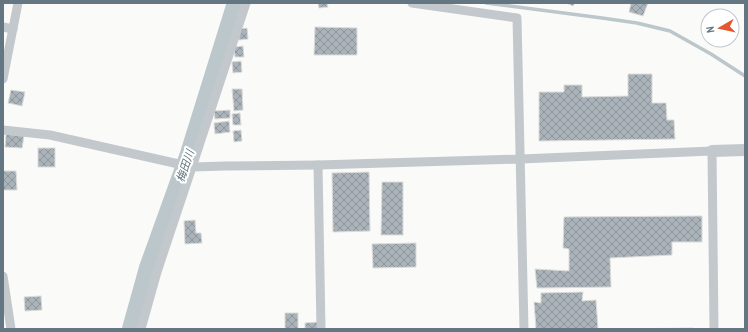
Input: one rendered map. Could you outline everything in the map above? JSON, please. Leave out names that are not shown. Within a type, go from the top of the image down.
[{"type":"street","points":[[3,79],[18,3]]},
{"type":"street","points":[[141,329],[157,272],[246,3]]},
{"type":"street","points":[[412,3],[517,18],[524,329]]},
{"type":"street","points":[[3,27],[13,29]]},
{"type":"street","points":[[3,130],[50,135],[192,167],[521,159],[745,150]]},
{"type":"street","points":[[712,151],[714,329]]},
{"type":"street","points":[[318,165],[321,329]]},
{"type":"street","points":[[3,276],[11,329]]},
{"type":"building","points":[[318,3],[327,3],[328,7],[319,8]]},
{"type":"building","points":[[566,3],[575,3],[573,6]]},
{"type":"building","points":[[631,3],[648,3],[643,16],[629,12]]},
{"type":"building","points":[[315,27],[357,28],[357,55],[314,55]]},
{"type":"building","points":[[247,28],[248,39],[239,40],[238,29]]},
{"type":"building","points":[[243,46],[244,57],[235,57],[234,47]]},
{"type":"building","points":[[241,61],[242,72],[233,73],[232,62]]},
{"type":"building","points":[[628,74],[652,74],[652,103],[666,103],[667,120],[674,120],[675,139],[539,141],[539,92],[564,92],[564,85],[582,85],[582,97],[628,96]]},
{"type":"building","points":[[232,89],[242,89],[243,110],[234,111]]},
{"type":"building","points":[[11,90],[25,92],[22,106],[8,103]]},
{"type":"building","points":[[230,110],[230,118],[215,119],[214,111]]},
{"type":"building","points":[[240,113],[241,125],[233,125],[232,114]]},
{"type":"building","points":[[229,121],[230,132],[215,134],[214,123]]},
{"type":"building","points":[[241,130],[242,141],[234,142],[233,131]]},
{"type":"building","points":[[6,134],[24,136],[22,148],[5,147]]},
{"type":"building","points":[[38,148],[55,148],[55,167],[38,167]]},
{"type":"building","points":[[3,171],[16,171],[17,190],[3,190]]},
{"type":"building","points":[[369,172],[370,231],[333,232],[332,173]]},
{"type":"building","points":[[382,182],[403,182],[403,235],[381,235]]},
{"type":"building","points":[[702,216],[702,242],[672,242],[672,255],[610,258],[611,287],[537,288],[535,269],[569,271],[569,249],[563,248],[564,217]]},
{"type":"building","points":[[195,220],[196,233],[201,233],[202,243],[185,244],[184,221]]},
{"type":"building","points":[[416,243],[416,267],[373,268],[372,244]]},
{"type":"building","points":[[583,292],[582,301],[596,300],[598,329],[536,329],[534,302],[541,303],[541,293]]},
{"type":"building","points":[[41,296],[42,310],[25,311],[24,297]]},
{"type":"building","points":[[285,313],[298,313],[298,329],[285,329]]},
{"type":"building","points":[[318,322],[318,329],[305,329],[305,323]]},
{"type":"building","points":[[693,328],[693,329],[618,329]]},
{"type":"waterway","name":"梅田川","points":[[132,329],[149,268],[189,157],[237,3]]},
{"type":"waterway","points":[[486,3],[637,23],[670,31],[711,54],[745,76]]}]
